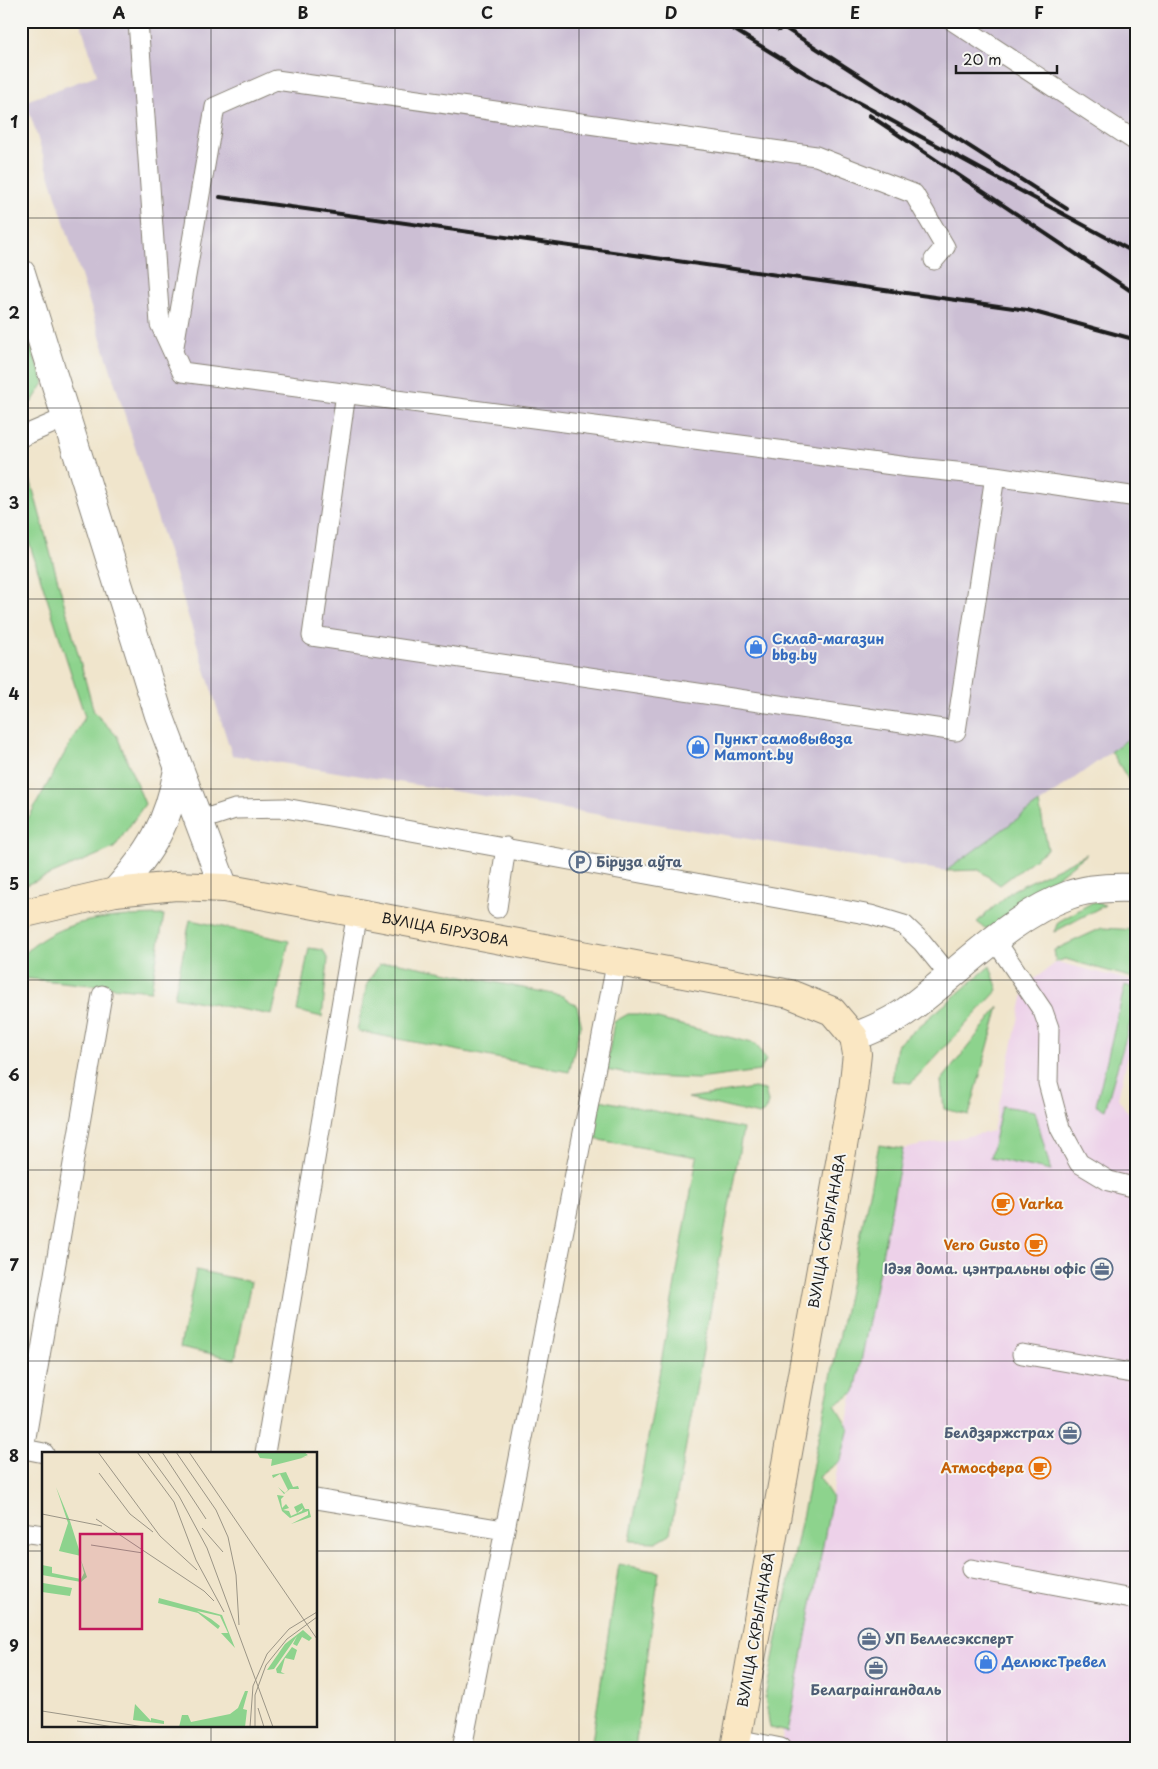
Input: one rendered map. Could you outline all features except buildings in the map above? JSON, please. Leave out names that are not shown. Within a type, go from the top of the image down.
[{"type":"street","points":[[21,273],[65,418],[178,770],[224,888]]},
{"type":"street","points":[[115,892],[141,863],[155,840],[171,801],[178,770]]},
{"type":"street","name":"ВУЛІЦА БІРУЗОВА","points":[[21,914],[115,892],[176,886],[224,888],[617,960],[790,994],[832,1011],[854,1037]]},
{"type":"street","points":[[854,1037],[880,1027],[905,1012],[949,975],[1043,907],[1070,894],[1111,887],[1137,888]]},
{"type":"street","name":"ВУЛІЦА СКРЫГАНАВА","points":[[735,1744],[853,1090],[857,1054],[854,1037]]},
{"type":"lane","points":[[138,21],[160,324],[182,372],[898,466],[995,476],[1137,497]]},
{"type":"lane","points":[[953,21],[1137,142]]},
{"type":"lane","points":[[173,352],[215,107],[276,80],[816,156],[914,194],[945,247],[934,260]]},
{"type":"lane","points":[[346,393],[312,636],[956,731],[995,476]]},
{"type":"lane","points":[[21,437],[65,418]]},
{"type":"lane","points":[[198,821],[235,809],[285,808],[506,846],[871,914],[904,925],[922,942],[949,975]]},
{"type":"lane","points":[[497,908],[506,846]]},
{"type":"lane","points":[[265,1452],[357,912]]},
{"type":"lane","points":[[995,940],[1043,1011],[1049,1028],[1048,1083],[1060,1128],[1079,1163],[1109,1181],[1137,1188]]},
{"type":"lane","points":[[462,1748],[617,960]]},
{"type":"lane","points":[[42,1453],[24,1449],[102,995]]},
{"type":"lane","points":[[1022,1354],[1137,1374]]},
{"type":"lane","points":[[318,1499],[504,1530]]},
{"type":"lane","points":[[21,1532],[42,1535]]},
{"type":"lane","points":[[971,1569],[1137,1600]]},
{"type":"lane","points":[[735,1744],[781,1748]]},
{"type":"shaded area","points":[[80,21],[1137,21],[1137,733],[946,871],[232,755],[26,101],[97,75]]},
{"type":"shaded area","points":[[1057,962],[1137,982],[1137,1017],[1118,1098],[1128,1113],[1137,1116],[1137,1748],[780,1748],[903,1149],[993,1131],[1026,985]]},
{"type":"green space","points":[[21,318],[44,383],[32,402],[21,404]]},
{"type":"green space","points":[[29,475],[94,712],[117,736],[145,804],[114,848],[21,887],[21,831],[85,717],[21,517],[21,483]]},
{"type":"green space","points":[[1137,733],[1137,794],[1111,751]]},
{"type":"green space","points":[[1039,803],[1048,849],[1000,885],[979,870],[946,871]]},
{"type":"green space","points":[[1087,854],[997,924],[986,929],[977,922],[1013,890]]},
{"type":"green space","points":[[1093,902],[1105,905],[1054,932],[1058,922]]},
{"type":"green space","points":[[164,915],[151,991],[21,978],[21,963],[26,952],[55,932],[70,926],[100,919]]},
{"type":"green space","points":[[190,920],[289,941],[272,1015],[174,997]]},
{"type":"green space","points":[[1102,928],[1137,930],[1137,979],[1065,959],[1056,962],[1054,950]]},
{"type":"green space","points":[[309,948],[323,950],[328,960],[322,1017],[297,1011]]},
{"type":"green space","points":[[394,962],[563,996],[577,1006],[581,1023],[569,1072],[357,1031],[367,984],[379,965]]},
{"type":"green space","points":[[990,966],[998,990],[911,1083],[892,1081],[897,1045]]},
{"type":"green space","points":[[1125,985],[1137,989],[1137,999],[1105,1110],[1096,1105]]},
{"type":"green space","points":[[999,1007],[969,1115],[944,1109],[941,1081]]},
{"type":"green space","points":[[628,1014],[638,1014],[756,1044],[766,1060],[760,1071],[698,1079],[645,1077],[606,1070],[614,1022]]},
{"type":"green space","points":[[754,1088],[765,1090],[768,1102],[766,1111],[759,1115],[688,1098]]},
{"type":"green space","points":[[600,1100],[743,1129],[670,1534],[656,1542],[630,1541],[697,1157],[593,1139]]},
{"type":"green space","points":[[1002,1106],[1035,1111],[1051,1171],[990,1158]]},
{"type":"green space","points":[[879,1145],[903,1149],[855,1392],[835,1405],[849,1428],[841,1460],[819,1477],[832,1497],[788,1732],[770,1728],[765,1697]]},
{"type":"green space","points":[[196,1270],[251,1282],[235,1359],[180,1347]]},
{"type":"green space","points":[[619,1564],[659,1572],[635,1748],[591,1748]]},
{"type":"railway","points":[[720,21],[813,78],[1137,254]]},
{"type":"railway","points":[[764,21],[779,30]]},
{"type":"railway","points":[[774,21],[1067,209]]},
{"type":"railway","points":[[869,115],[1137,295]]},
{"type":"railway","points":[[220,197],[1027,310],[1137,340]]},
{"type":"place","name":"Склад-магазин bbg.by","points":[[756,647]]},
{"type":"place","name":"Пункт самовывоза Mamont.by","points":[[698,747]]},
{"type":"place","name":"Біруза аўта","points":[[580,862]]},
{"type":"place","name":"Varka","points":[[1003,1204]]},
{"type":"place","name":"Vero Gusto","points":[[1036,1245]]},
{"type":"place","name":"Ідэя дома. цэнтральны офіс","points":[[1102,1269]]},
{"type":"place","name":"Белдзяржстрах","points":[[1070,1433]]},
{"type":"place","name":"Атмосфера","points":[[1040,1468]]},
{"type":"place","name":"УП Беллесэксперт","points":[[869,1639]]},
{"type":"place","name":"ДелюксТревел","points":[[986,1662]]},
{"type":"place","name":"Белаграінгандаль","points":[[876,1668]]}]
